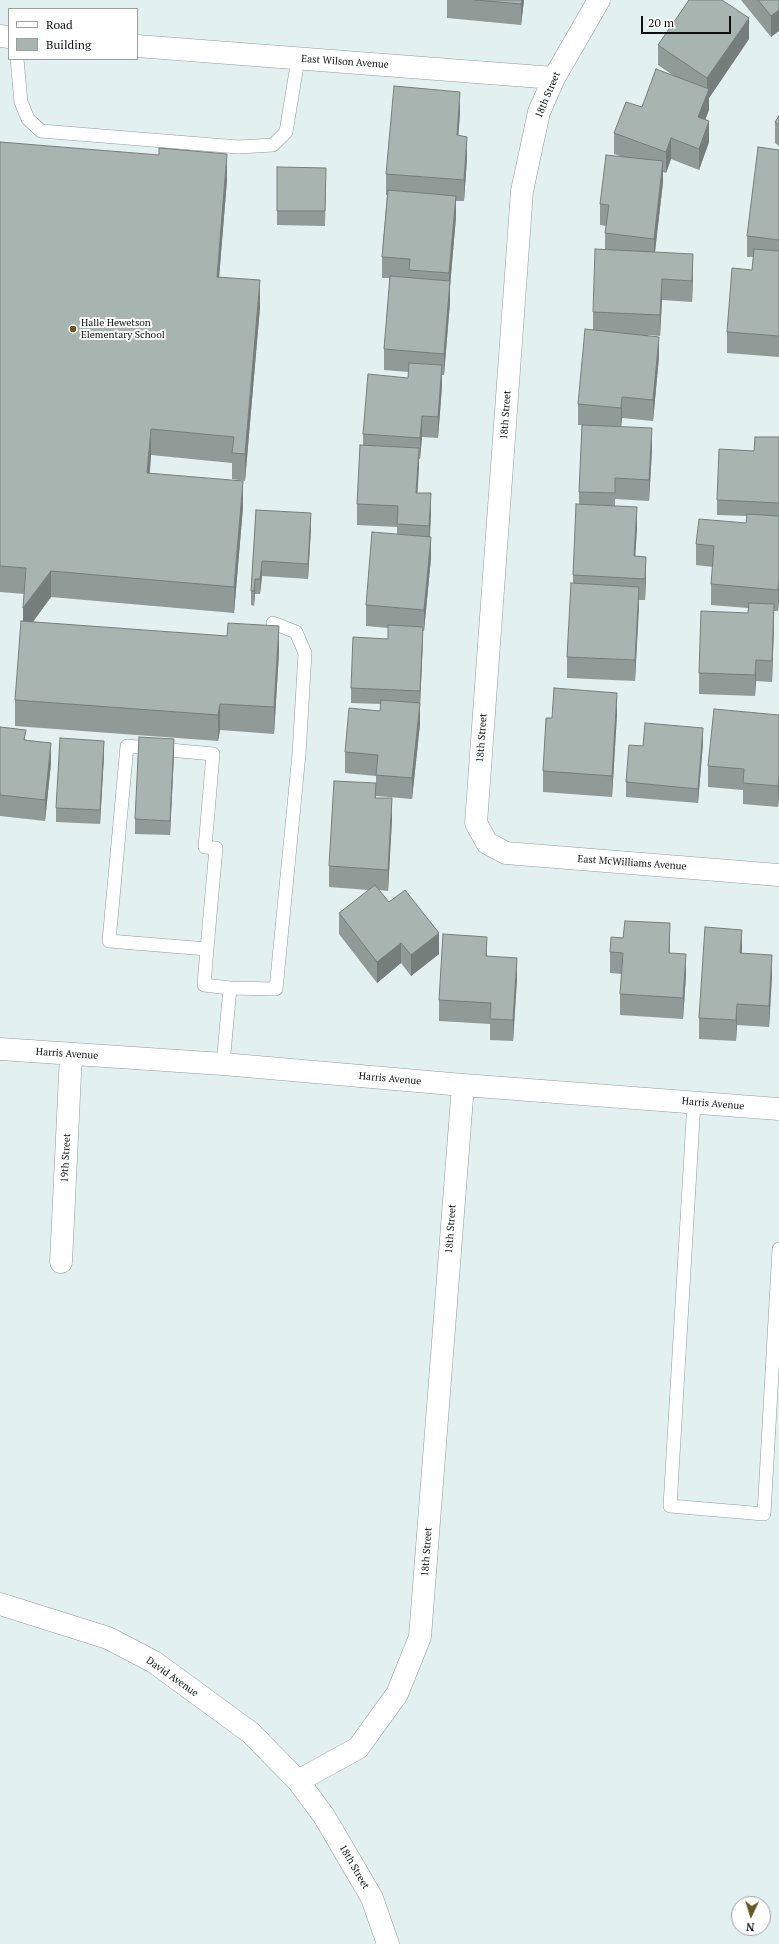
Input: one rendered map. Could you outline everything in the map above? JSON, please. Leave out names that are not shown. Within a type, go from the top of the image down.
[{"type":"street","name":"18th Street","points":[[487,844],[476,823],[522,191],[539,112],[554,78],[599,0]]},
{"type":"street","name":"East Wilson Avenue","points":[[138,46],[554,78]]},
{"type":"street","name":"East McWilliams Avenue","points":[[487,844],[506,853],[779,875]]},
{"type":"street","name":"Harris Avenue","points":[[0,1049],[223,1064],[463,1085],[779,1109]]},
{"type":"street","name":"19th Street","points":[[61,1262],[71,1054]]},
{"type":"street","name":"18th Street","points":[[388,1944],[372,1898],[324,1816],[298,1781],[358,1748],[397,1694],[420,1637],[463,1085]]},
{"type":"street","name":"David Avenue","points":[[0,1604],[108,1638],[154,1662],[251,1734],[298,1781]]},
{"type":"lane","points":[[17,60],[21,102],[28,119],[41,131],[238,147],[272,146],[286,132],[298,59]]},
{"type":"lane","points":[[207,949],[109,940],[127,746],[213,754],[205,847],[216,848],[204,985],[230,988],[276,989],[299,754],[305,653],[296,632],[273,624]]},
{"type":"lane","points":[[223,1064],[230,988]]},
{"type":"lane","points":[[694,1102],[670,1506],[764,1514],[779,1249]]},
{"type":"building","points":[[475,0],[522,0],[521,4]]},
{"type":"building","points":[[689,0],[722,0],[749,18],[707,78],[658,45]]},
{"type":"building","points":[[758,0],[779,0],[779,10],[771,16]]},
{"type":"building","points":[[656,69],[709,89],[698,117],[709,121],[699,149],[671,138],[666,152],[614,133],[626,102],[642,107]]},
{"type":"building","points":[[394,86],[460,92],[457,135],[467,137],[464,180],[386,174]]},
{"type":"building","points":[[779,116],[779,125],[775,122]]},
{"type":"building","points":[[0,142],[159,155],[159,148],[227,154],[217,277],[260,280],[245,454],[232,453],[234,437],[151,429],[147,473],[243,481],[234,587],[51,571],[23,608],[26,568],[0,566]]},
{"type":"building","points":[[758,147],[779,150],[779,240],[747,236]]},
{"type":"building","points":[[606,155],[663,161],[654,239],[605,233],[609,205],[600,204]]},
{"type":"building","points":[[277,167],[326,168],[325,211],[277,211]]},
{"type":"building","points":[[388,190],[456,196],[449,273],[409,270],[410,259],[382,257]]},
{"type":"building","points":[[595,249],[693,254],[692,281],[662,279],[660,315],[593,312]]},
{"type":"building","points":[[754,249],[779,251],[779,336],[727,332],[732,268],[752,270]]},
{"type":"building","points":[[390,276],[450,281],[444,354],[384,349]]},
{"type":"building","points":[[585,329],[659,337],[653,400],[622,397],[621,408],[578,404]]},
{"type":"building","points":[[409,363],[442,365],[438,417],[422,416],[420,438],[363,434],[368,374],[408,378]]},
{"type":"building","points":[[582,425],[652,428],[649,480],[615,478],[615,493],[579,492]]},
{"type":"building","points":[[755,437],[779,437],[779,503],[717,500],[719,449],[754,451]]},
{"type":"building","points":[[360,445],[419,448],[416,493],[431,493],[429,526],[397,524],[398,506],[357,504]]},
{"type":"building","points":[[576,504],[637,507],[634,556],[646,557],[645,579],[573,575]]},
{"type":"building","points":[[256,510],[311,513],[308,564],[262,561],[260,579],[255,579],[254,591],[251,591]]},
{"type":"building","points":[[747,514],[779,516],[778,590],[711,584],[714,546],[696,544],[699,519],[746,523]]},
{"type":"building","points":[[372,532],[431,537],[424,610],[366,605]]},
{"type":"building","points":[[571,583],[639,587],[635,660],[567,657]]},
{"type":"building","points":[[749,603],[774,604],[772,661],[756,660],[755,675],[699,673],[701,611],[748,613]]},
{"type":"building","points":[[21,621],[227,636],[228,623],[279,626],[274,707],[220,704],[218,715],[15,700]]},
{"type":"building","points":[[388,625],[423,627],[420,691],[351,688],[353,637],[388,639]]},
{"type":"building","points":[[554,688],[617,693],[612,776],[543,771],[546,718],[552,718]]},
{"type":"building","points":[[381,700],[420,703],[412,778],[376,775],[378,755],[345,752],[349,708],[380,711]]},
{"type":"building","points":[[714,709],[779,715],[778,786],[743,783],[744,769],[708,766]]},
{"type":"building","points":[[645,723],[703,728],[698,789],[626,782],[629,745],[643,746]]},
{"type":"building","points":[[0,727],[26,730],[24,740],[51,743],[45,800],[0,795]]},
{"type":"building","points":[[139,737],[174,739],[170,821],[135,819]]},
{"type":"building","points":[[60,738],[104,741],[100,810],[56,808]]},
{"type":"building","points":[[334,781],[376,783],[375,798],[392,798],[388,870],[329,866]]},
{"type":"building","points":[[375,885],[389,902],[405,890],[439,933],[411,955],[401,943],[377,962],[339,913]]},
{"type":"building","points":[[625,921],[670,923],[669,953],[686,954],[683,998],[620,994],[623,953],[610,952],[611,937],[623,938]]},
{"type":"building","points":[[705,927],[742,930],[740,953],[772,955],[769,1006],[737,1004],[736,1020],[699,1018]]},
{"type":"building","points":[[443,934],[487,937],[486,956],[517,958],[513,1020],[490,1019],[491,1003],[439,1000]]},
{"type":"place","name":"Halle Hewetson Elementary School","points":[[73,329]]}]
